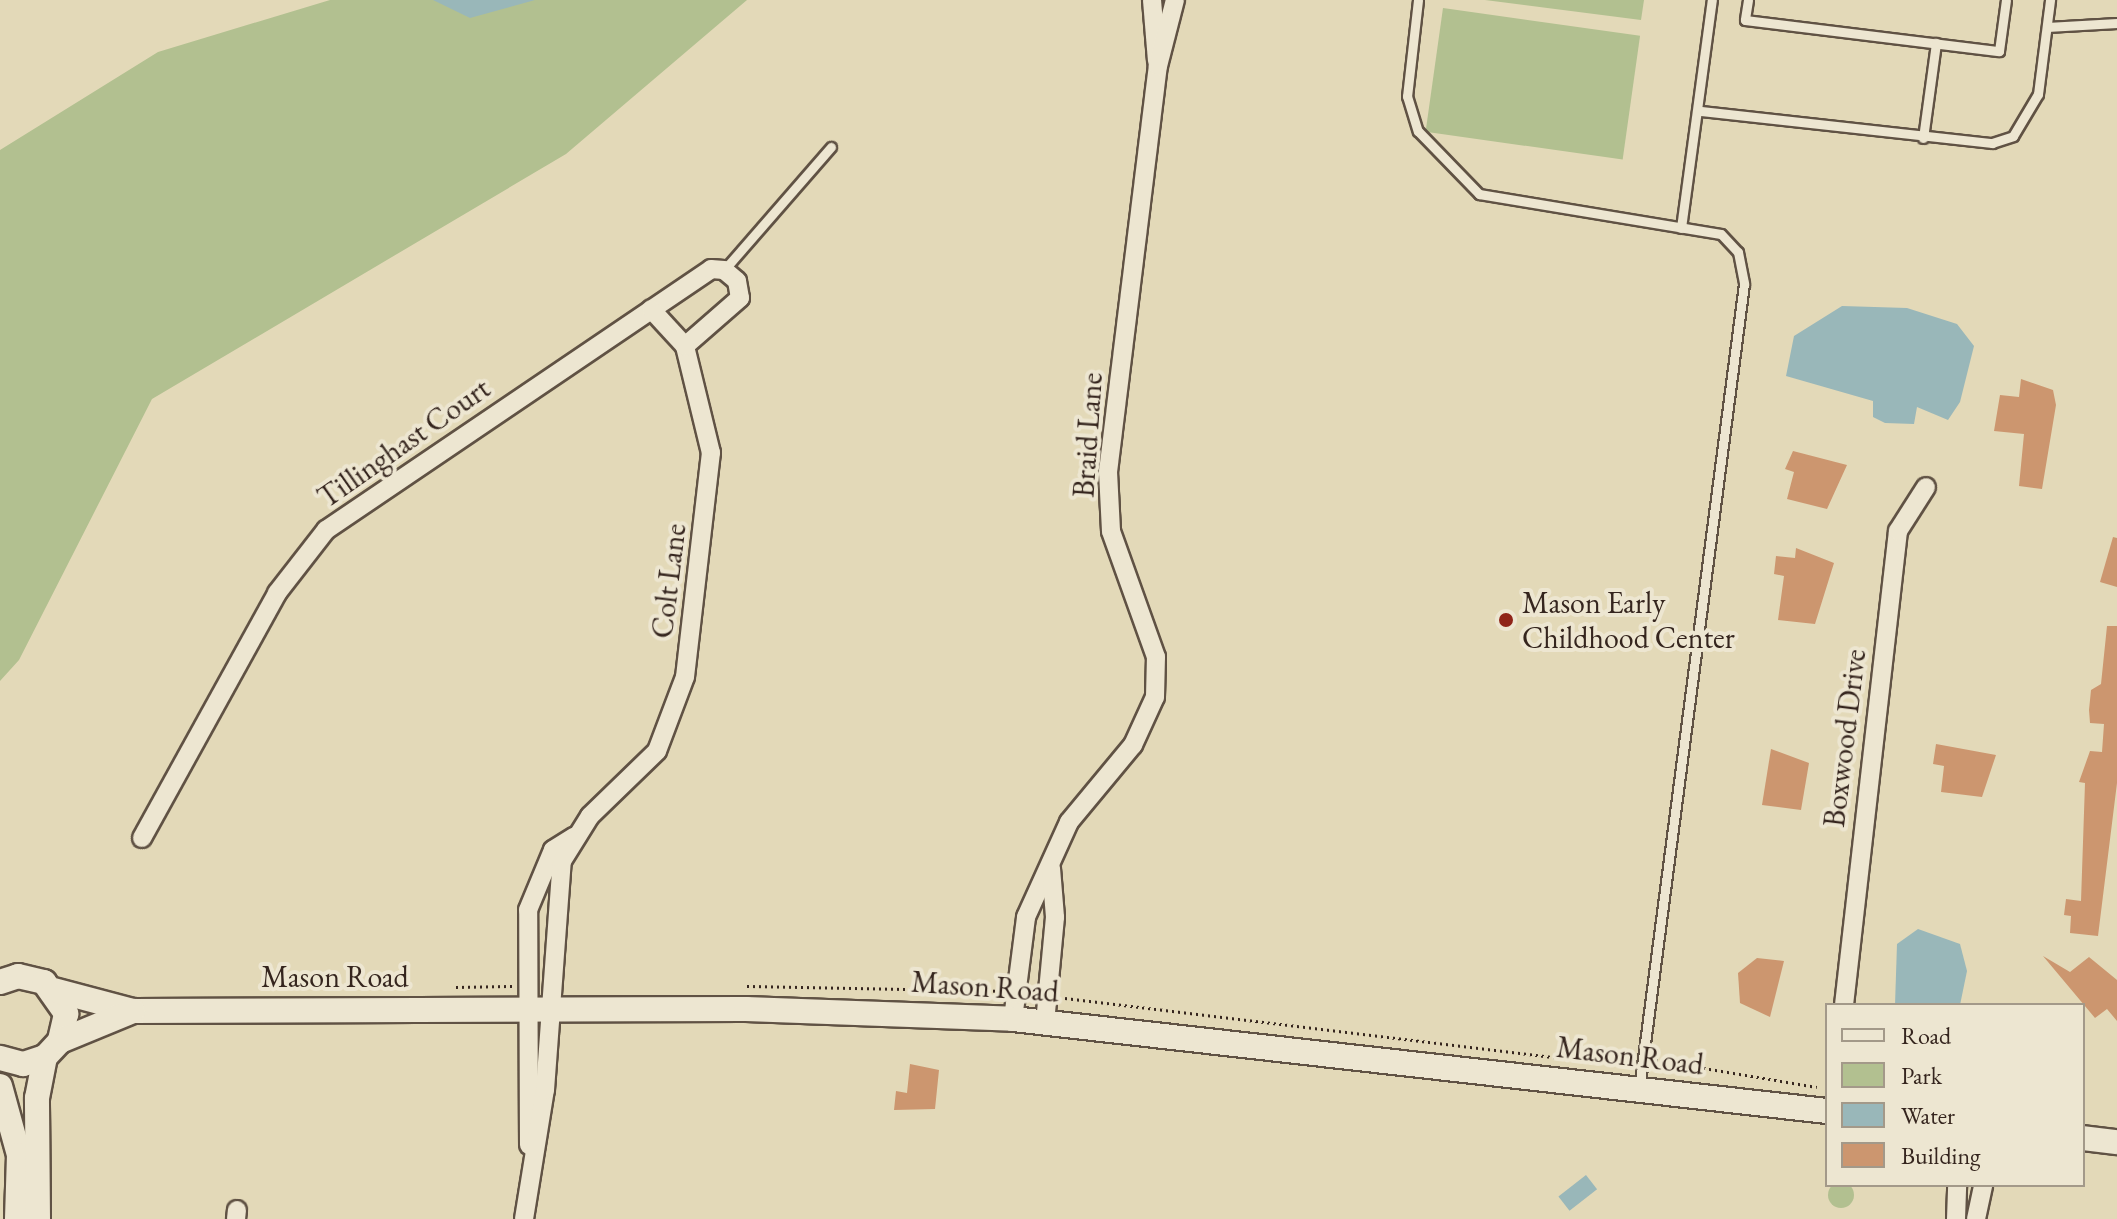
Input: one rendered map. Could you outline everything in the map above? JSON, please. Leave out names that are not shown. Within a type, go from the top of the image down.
[{"type":"main road","name":"Mason Road","points":[[0,982],[32,977],[54,990],[133,1011],[552,1008],[1013,1019],[1825,1111]]},
{"type":"main road","points":[[38,1219],[37,1098],[66,1014],[54,990]]},
{"type":"main road","name":"Mason Road","points":[[0,1058],[23,1064],[133,1011]]},
{"type":"main road","points":[[0,1086],[19,1155],[17,1219]]},
{"type":"main road","points":[[2085,1138],[2117,1142]]},
{"type":"street","name":"Braid Lane","points":[[1152,0],[1158,66]]},
{"type":"street","name":"Braid Lane","points":[[1013,1019],[1026,917],[1069,822],[1133,745],[1155,697],[1156,657],[1111,531],[1108,472],[1158,66],[1175,0]]},
{"type":"street","name":"Tillinghast Court","points":[[142,838],[277,593],[317,540],[711,269],[724,270]]},
{"type":"street","points":[[685,346],[740,298],[737,281],[724,270]]},
{"type":"street","name":"Colt Lane","points":[[531,1164],[524,1008],[528,910],[537,877],[553,850],[574,837],[649,762],[682,690],[711,453],[685,346],[651,309]]},
{"type":"street","name":"Boxwood Drive","points":[[1844,1003],[1898,531],[1926,487]]},
{"type":"street","name":"Colt Lane","points":[[531,1164],[552,1008],[556,886],[574,837]]},
{"type":"street","name":"Braid Lane","points":[[1045,1023],[1055,917],[1051,865]]},
{"type":"street","points":[[524,1219],[531,1164]]},
{"type":"street","points":[[1956,1219],[1957,1187]]},
{"type":"street","points":[[1976,1219],[1983,1187]]},
{"type":"lane","points":[[1418,0],[1407,96],[1418,131],[1444,163],[1479,194],[1721,234],[1738,252],[1744,284],[1639,1089]]},
{"type":"lane","points":[[1681,228],[1701,111],[1712,0]]},
{"type":"lane","points":[[1748,0],[1745,20],[1999,51],[2006,0]]},
{"type":"lane","points":[[1701,111],[1923,138],[1992,143],[2013,136],[2038,94],[2050,0]]},
{"type":"lane","points":[[2047,27],[2117,23]]},
{"type":"lane","points":[[1923,138],[1936,43]]},
{"type":"lane","points":[[724,270],[831,147]]},
{"type":"path","points":[[440,988],[510,986]]},
{"type":"path","points":[[737,987],[995,990]]},
{"type":"path","points":[[1065,998],[1554,1057],[1615,1054]]},
{"type":"path","points":[[1672,1062],[1818,1087]]},
{"type":"green space","points":[[330,0],[747,0],[566,154],[152,399],[19,660],[0,681],[0,150],[158,52]]},
{"type":"green space","points":[[1485,0],[1644,0],[1641,20]]},
{"type":"green space","points":[[1443,8],[1640,36],[1623,159],[1426,132]]},
{"type":"green space","points":[[1831,1187],[1851,1187],[1853,1200],[1846,1207],[1836,1207],[1829,1200]]},
{"type":"water","points":[[433,0],[535,0],[470,18]]},
{"type":"water","points":[[1842,306],[1907,308],[1957,324],[1974,346],[1960,402],[1948,420],[1917,407],[1914,424],[1885,423],[1873,417],[1873,401],[1786,376],[1794,336]]},
{"type":"water","points":[[1918,929],[1960,944],[1967,971],[1960,1003],[1895,1003],[1897,944]]},
{"type":"water","points":[[1586,1175],[1597,1189],[1570,1211],[1558,1197]]},
{"type":"building","points":[[2021,379],[2053,390],[2056,405],[2042,489],[2019,486],[2024,434],[1994,431],[2000,395],[2019,397]]},
{"type":"building","points":[[1793,451],[1847,465],[1827,509],[1787,499],[1794,472],[1785,469]]},
{"type":"building","points":[[2113,537],[2117,538],[2117,587],[2100,582]]},
{"type":"building","points":[[1796,548],[1834,563],[1815,624],[1778,620],[1784,576],[1774,574],[1776,556],[1795,558]]},
{"type":"building","points":[[2107,626],[2117,626],[2117,783],[2098,936],[2070,933],[2071,916],[2064,915],[2066,899],[2081,901],[2085,783],[2079,782],[2090,751],[2102,752],[2104,724],[2090,723],[2089,710],[2091,690],[2101,684]]},
{"type":"building","points":[[1936,744],[1996,755],[1982,797],[1941,792],[1944,766],[1933,764]]},
{"type":"building","points":[[1771,749],[1809,763],[1801,810],[1762,805]]},
{"type":"building","points":[[2043,956],[2070,972],[2089,957],[2117,980],[2117,1021],[2107,1009],[2095,1018]]},
{"type":"building","points":[[1757,958],[1784,961],[1770,1017],[1740,1003],[1738,973]]},
{"type":"building","points":[[910,1064],[939,1070],[935,1109],[894,1110],[896,1091],[907,1093]]},
{"type":"place","name":"Mason Early Childhood Center","points":[[1506,620]]}]
